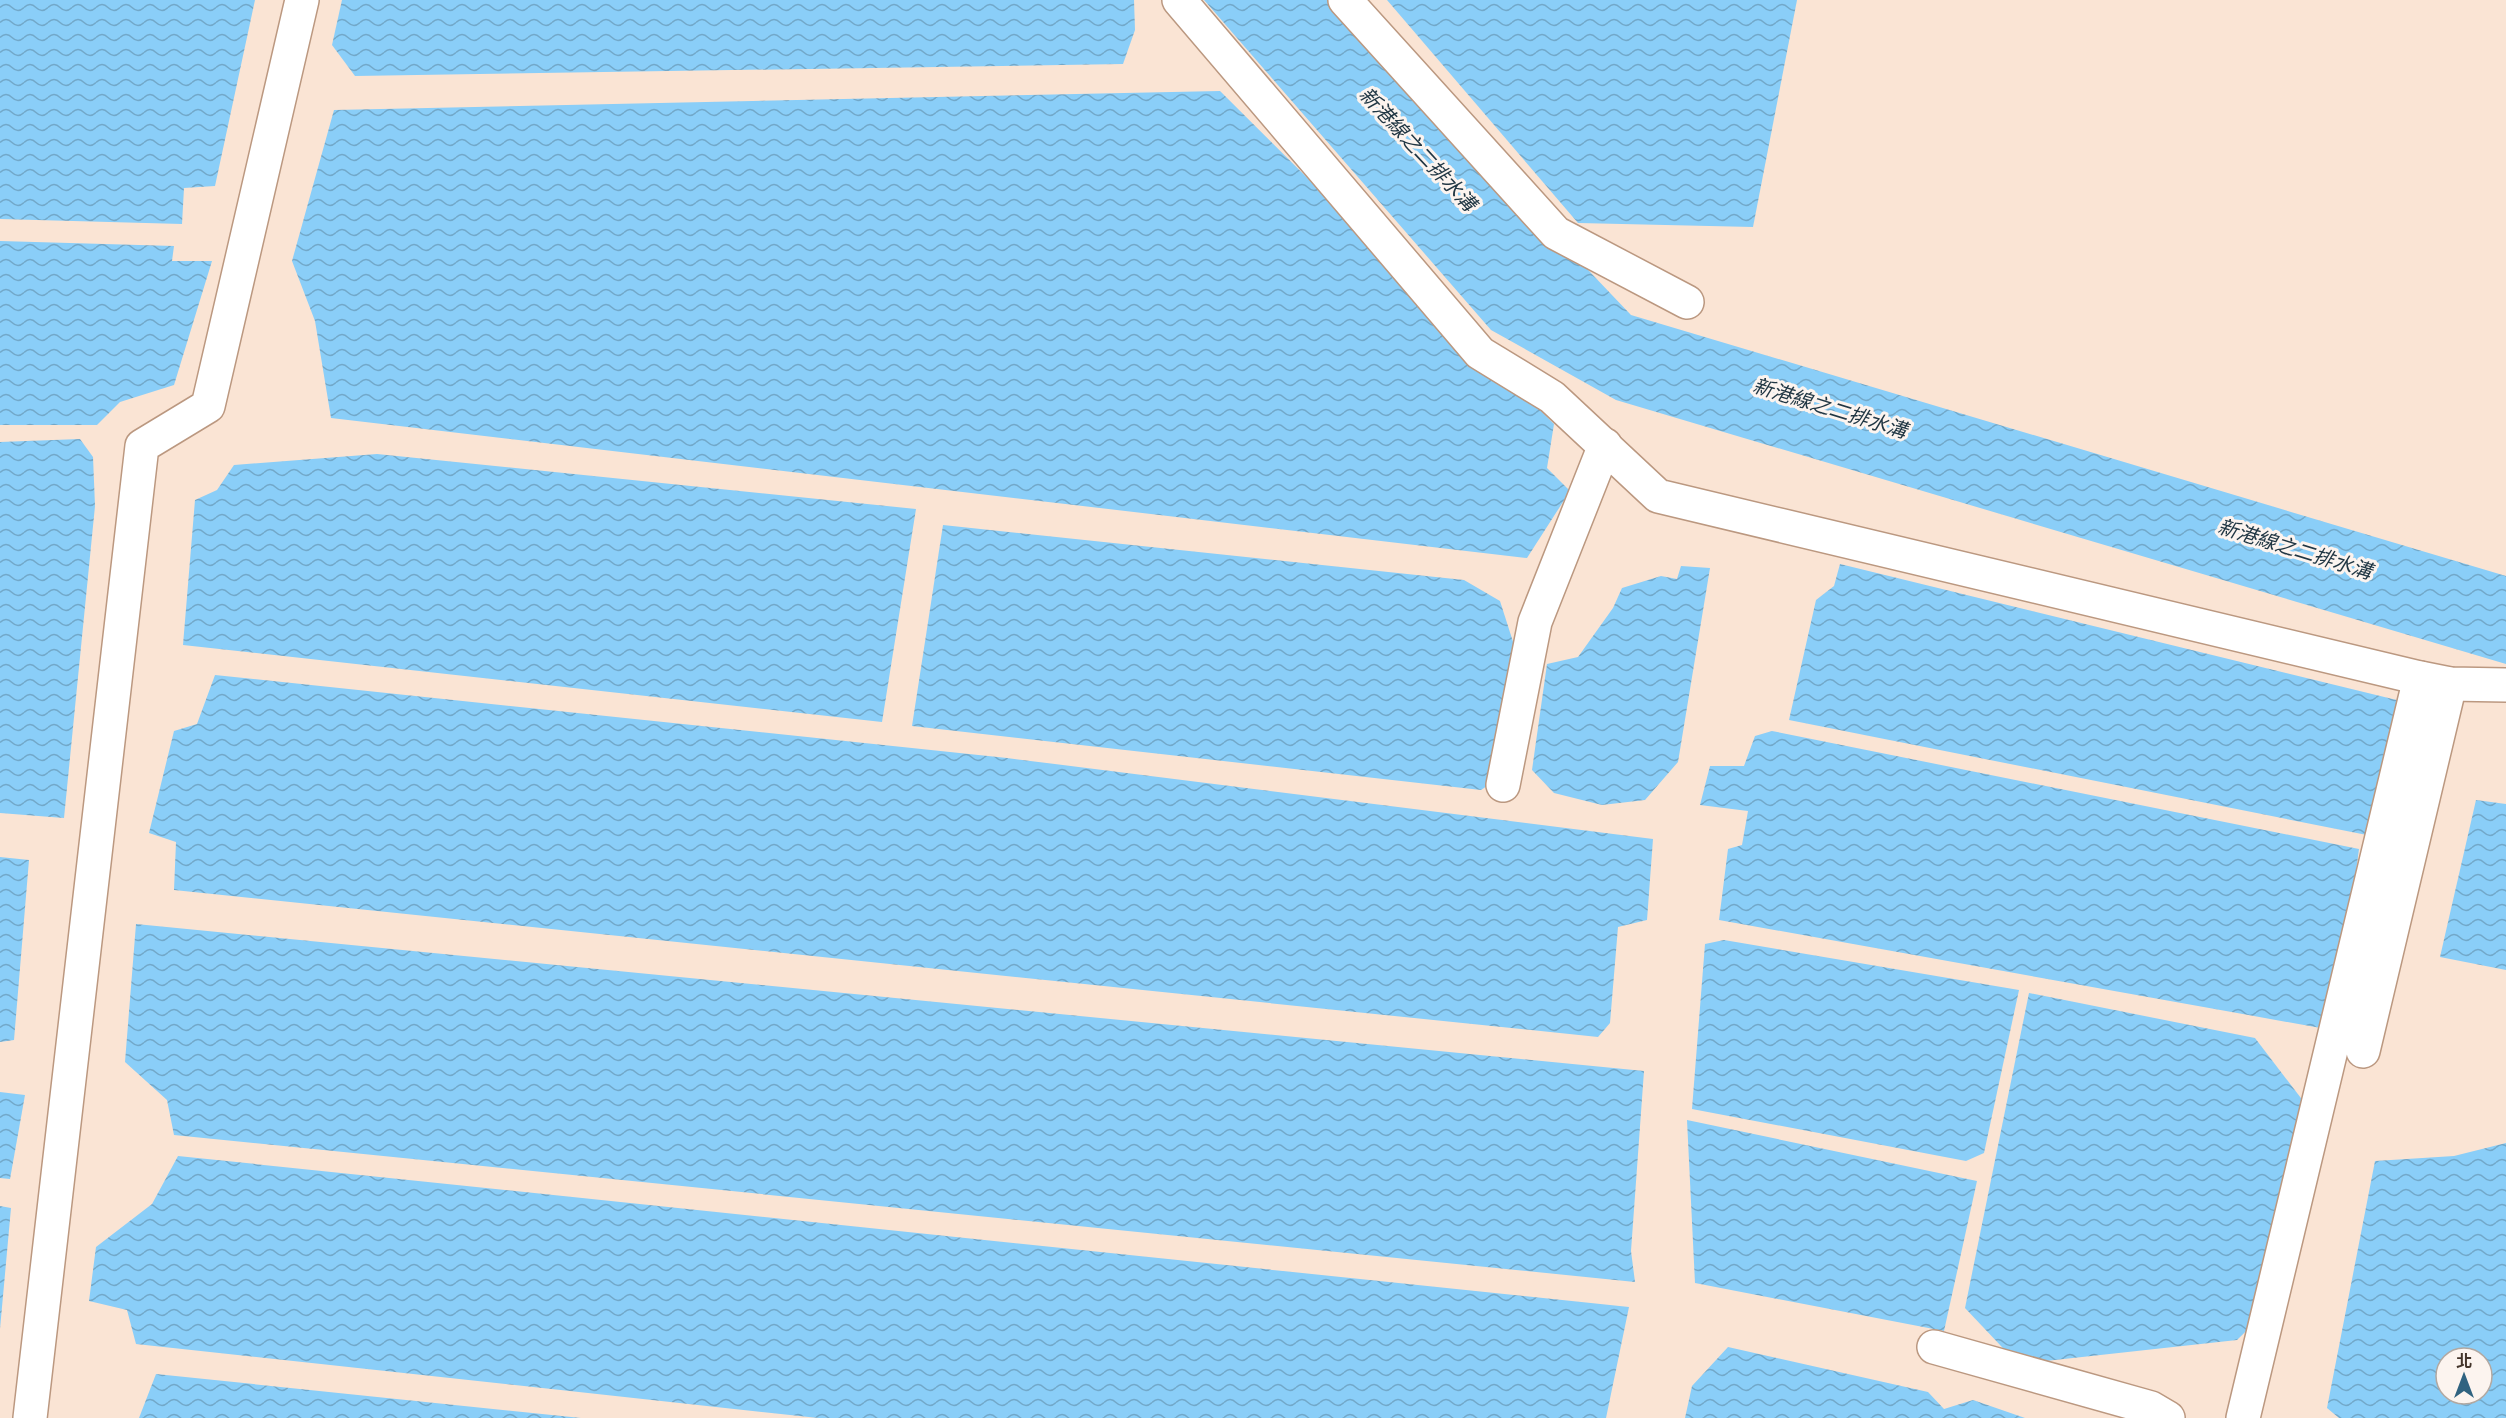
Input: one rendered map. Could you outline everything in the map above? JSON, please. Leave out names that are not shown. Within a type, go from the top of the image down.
[{"type":"lane","points":[[30,1418],[142,446],[208,406],[302,0]]},
{"type":"lane","points":[[1179,0],[1480,353],[1552,397],[1658,496],[2435,681],[2506,685]]},
{"type":"lane","points":[[1345,0],[1556,233],[1687,302]]},
{"type":"lane","points":[[1503,785],[1535,622],[1605,445]]},
{"type":"lane","points":[[2363,1051],[2435,681]]},
{"type":"lane","points":[[2243,1418],[2435,681]]},
{"type":"lane","points":[[1934,1347],[2151,1407],[2168,1418]]},
{"type":"water","points":[[0,0],[255,0],[215,186],[184,188],[182,224],[0,219]]},
{"type":"water","points":[[342,0],[1134,0],[1135,30],[1123,64],[355,76],[332,45]]},
{"type":"water","name":"新港線之二排水溝","points":[[1204,0],[1331,0],[1631,315],[2506,576],[2506,664],[1616,400],[1491,330]]},
{"type":"water","points":[[1387,0],[1797,0],[1753,227],[1578,223]]},
{"type":"water","points":[[1220,91],[1554,424],[1547,468],[1570,491],[1527,558],[331,418],[315,321],[292,261],[334,110]]},
{"type":"water","points":[[0,241],[174,246],[172,261],[212,261],[174,385],[120,402],[97,425],[0,425]]},
{"type":"water","points":[[80,439],[93,457],[95,506],[64,818],[0,813],[0,442]]},
{"type":"water","points":[[377,454],[916,509],[882,722],[183,645],[195,500],[217,490],[234,465]]},
{"type":"water","points":[[943,525],[1464,580],[1500,601],[1515,648],[1505,774],[1481,790],[912,726]]},
{"type":"water","points":[[1840,564],[2413,704],[2387,839],[1789,720],[1816,600],[1834,586]]},
{"type":"water","points":[[1681,566],[1710,568],[1678,762],[1645,800],[1602,805],[1554,793],[1532,770],[1547,664],[1578,657],[1613,608],[1622,588],[1661,576],[1677,579]]},
{"type":"water","points":[[215,675],[1007,758],[1653,839],[1647,920],[1618,927],[1610,1023],[1598,1037],[174,890],[176,842],[149,833],[174,731],[197,724]]},
{"type":"water","points":[[1772,731],[2359,849],[2355,879],[2376,884],[2343,1032],[1719,920],[1728,849],[1742,845],[1748,811],[1700,805],[1710,766],[1744,766],[1755,736]]},
{"type":"water","points":[[2476,800],[2506,804],[2506,970],[2440,957]]},
{"type":"water","points":[[0,857],[29,860],[14,1040],[0,1042]]},
{"type":"water","points":[[136,924],[1644,1071],[1631,1251],[1635,1282],[174,1135],[167,1100],[125,1062]]},
{"type":"water","points":[[1724,940],[2019,990],[1984,1153],[1966,1161],[1692,1109],[1705,944]]},
{"type":"water","points":[[2029,993],[2255,1038],[2307,1106],[2277,1301],[2237,1340],[2018,1364],[1965,1308]]},
{"type":"water","points":[[0,1092],[25,1095],[10,1179],[0,1178]]},
{"type":"water","points":[[1687,1120],[1977,1181],[1944,1331],[1695,1283]]},
{"type":"water","points":[[2506,1143],[2506,1418],[2339,1418],[2327,1408],[2375,1161],[2454,1156]]},
{"type":"water","points":[[178,1156],[1629,1307],[1606,1418],[818,1418],[136,1344],[127,1310],[89,1301],[96,1247],[152,1204]]},
{"type":"water","points":[[0,1206],[11,1208],[0,1329]]},
{"type":"water","points":[[1728,1347],[1928,1392],[1944,1409],[1973,1400],[2025,1418],[1685,1418],[1692,1386]]},
{"type":"water","points":[[156,1374],[581,1418],[139,1418]]}]
